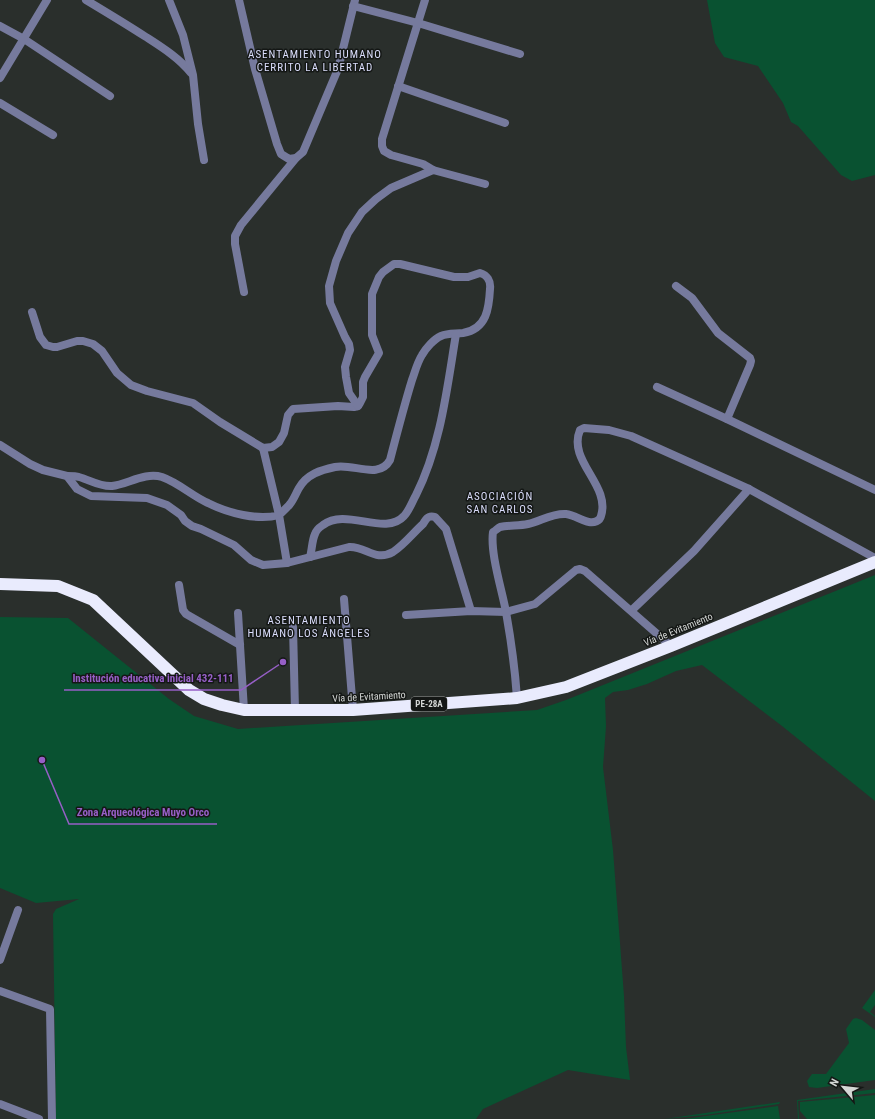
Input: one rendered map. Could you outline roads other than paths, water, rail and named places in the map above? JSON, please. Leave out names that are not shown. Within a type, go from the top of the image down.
[{"type":"highway","name":"Vía de Evitamiento","points":[[0,584],[58,586],[93,600],[189,690],[204,699],[244,710],[353,710],[517,698],[566,686],[671,646],[875,562]]},
{"type":"street","points":[[0,78],[47,0]]},
{"type":"street","points":[[86,0],[170,52],[184,64],[193,75]]},
{"type":"street","points":[[169,0],[183,35],[193,75],[198,124],[204,160]]},
{"type":"street","points":[[239,0],[255,69],[277,144],[281,154],[289,159],[296,158]]},
{"type":"street","points":[[425,0],[382,139],[382,146],[384,151],[423,164],[433,170],[485,184]]},
{"type":"street","points":[[244,292],[234,244],[235,236],[241,225],[296,158],[303,152],[338,69],[354,3],[520,54]]},
{"type":"street","points":[[0,26],[24,39],[110,96]]},
{"type":"street","points":[[398,86],[505,123]]},
{"type":"street","points":[[0,103],[53,135]]},
{"type":"street","points":[[358,406],[349,393],[346,377],[345,367],[350,350],[349,344],[330,303],[329,286],[336,261],[348,233],[362,212],[391,188],[433,170]]},
{"type":"street","points":[[0,445],[43,470],[67,476],[79,477],[103,486],[120,484],[134,479],[161,477],[207,503],[229,511],[260,518],[279,515],[290,504],[299,487],[310,475],[337,466],[375,470],[382,469],[388,465],[418,362],[426,349],[436,339],[446,334],[466,332],[477,327],[486,317],[490,305],[490,284],[487,276],[480,273],[468,277],[454,277],[400,264],[394,264],[388,268],[379,278],[372,294],[372,336],[380,353],[365,377],[363,382],[363,397],[358,406]]},
{"type":"street","points":[[676,286],[692,298],[718,333],[750,358],[750,365],[727,419]]},
{"type":"street","points":[[32,312],[41,340],[46,345],[57,347],[77,341],[93,344],[102,351],[117,373],[131,385],[147,391],[193,403],[220,422],[263,448],[272,447],[279,442],[284,433],[287,418],[293,409],[358,406]]},
{"type":"street","points":[[310,558],[314,534],[327,522],[340,518],[387,524],[398,521],[406,514],[424,479],[438,434],[456,334]]},
{"type":"street","points":[[657,387],[875,490]]},
{"type":"street","points":[[517,698],[514,662],[506,612],[493,549],[493,532],[499,528],[528,524],[556,514],[577,516],[590,523],[601,518],[603,510],[602,499],[580,456],[577,437],[580,430],[584,428],[597,428],[620,432],[749,489],[875,558]]},
{"type":"street","points":[[263,448],[279,515],[287,563]]},
{"type":"street","points":[[67,476],[77,489],[90,496],[147,498],[167,505],[181,515],[185,521],[192,526],[234,546],[245,556],[257,563],[271,565],[310,558],[355,546],[373,555],[393,552],[428,518],[435,517],[446,529],[470,611]]},
{"type":"street","points":[[632,610],[694,551],[749,489]]},
{"type":"street","points":[[406,615],[470,611],[506,612],[535,604],[576,570],[580,569],[585,571],[632,610],[671,646]]},
{"type":"street","points":[[179,585],[183,610],[186,614],[240,644]]},
{"type":"street","points":[[344,598],[353,710]]},
{"type":"street","points":[[238,613],[244,710]]},
{"type":"street","points":[[293,627],[295,710]]},
{"type":"street","points":[[0,960],[18,910]]},
{"type":"street","points":[[0,991],[50,1009],[52,1119]]},
{"type":"street","points":[[0,1104],[22,1116],[39,1119]]},
{"type":"place","name":"Institución educativa inicial 432-111","points":[[283,662]]},
{"type":"place","name":"Zona Arqueológica Muyo Orco","points":[[42,760]]},
{"type":"district","name":"ASENTAMIENTO HUMANO CERRITO LA LIBERTAD","points":[[315,60]]},
{"type":"district","name":"ASOCIACIÓN SAN CARLOS","points":[[500,502]]},
{"type":"district","name":"ASENTAMIENTO HUMANO LOS ÁNGELES","points":[[309,626]]}]
